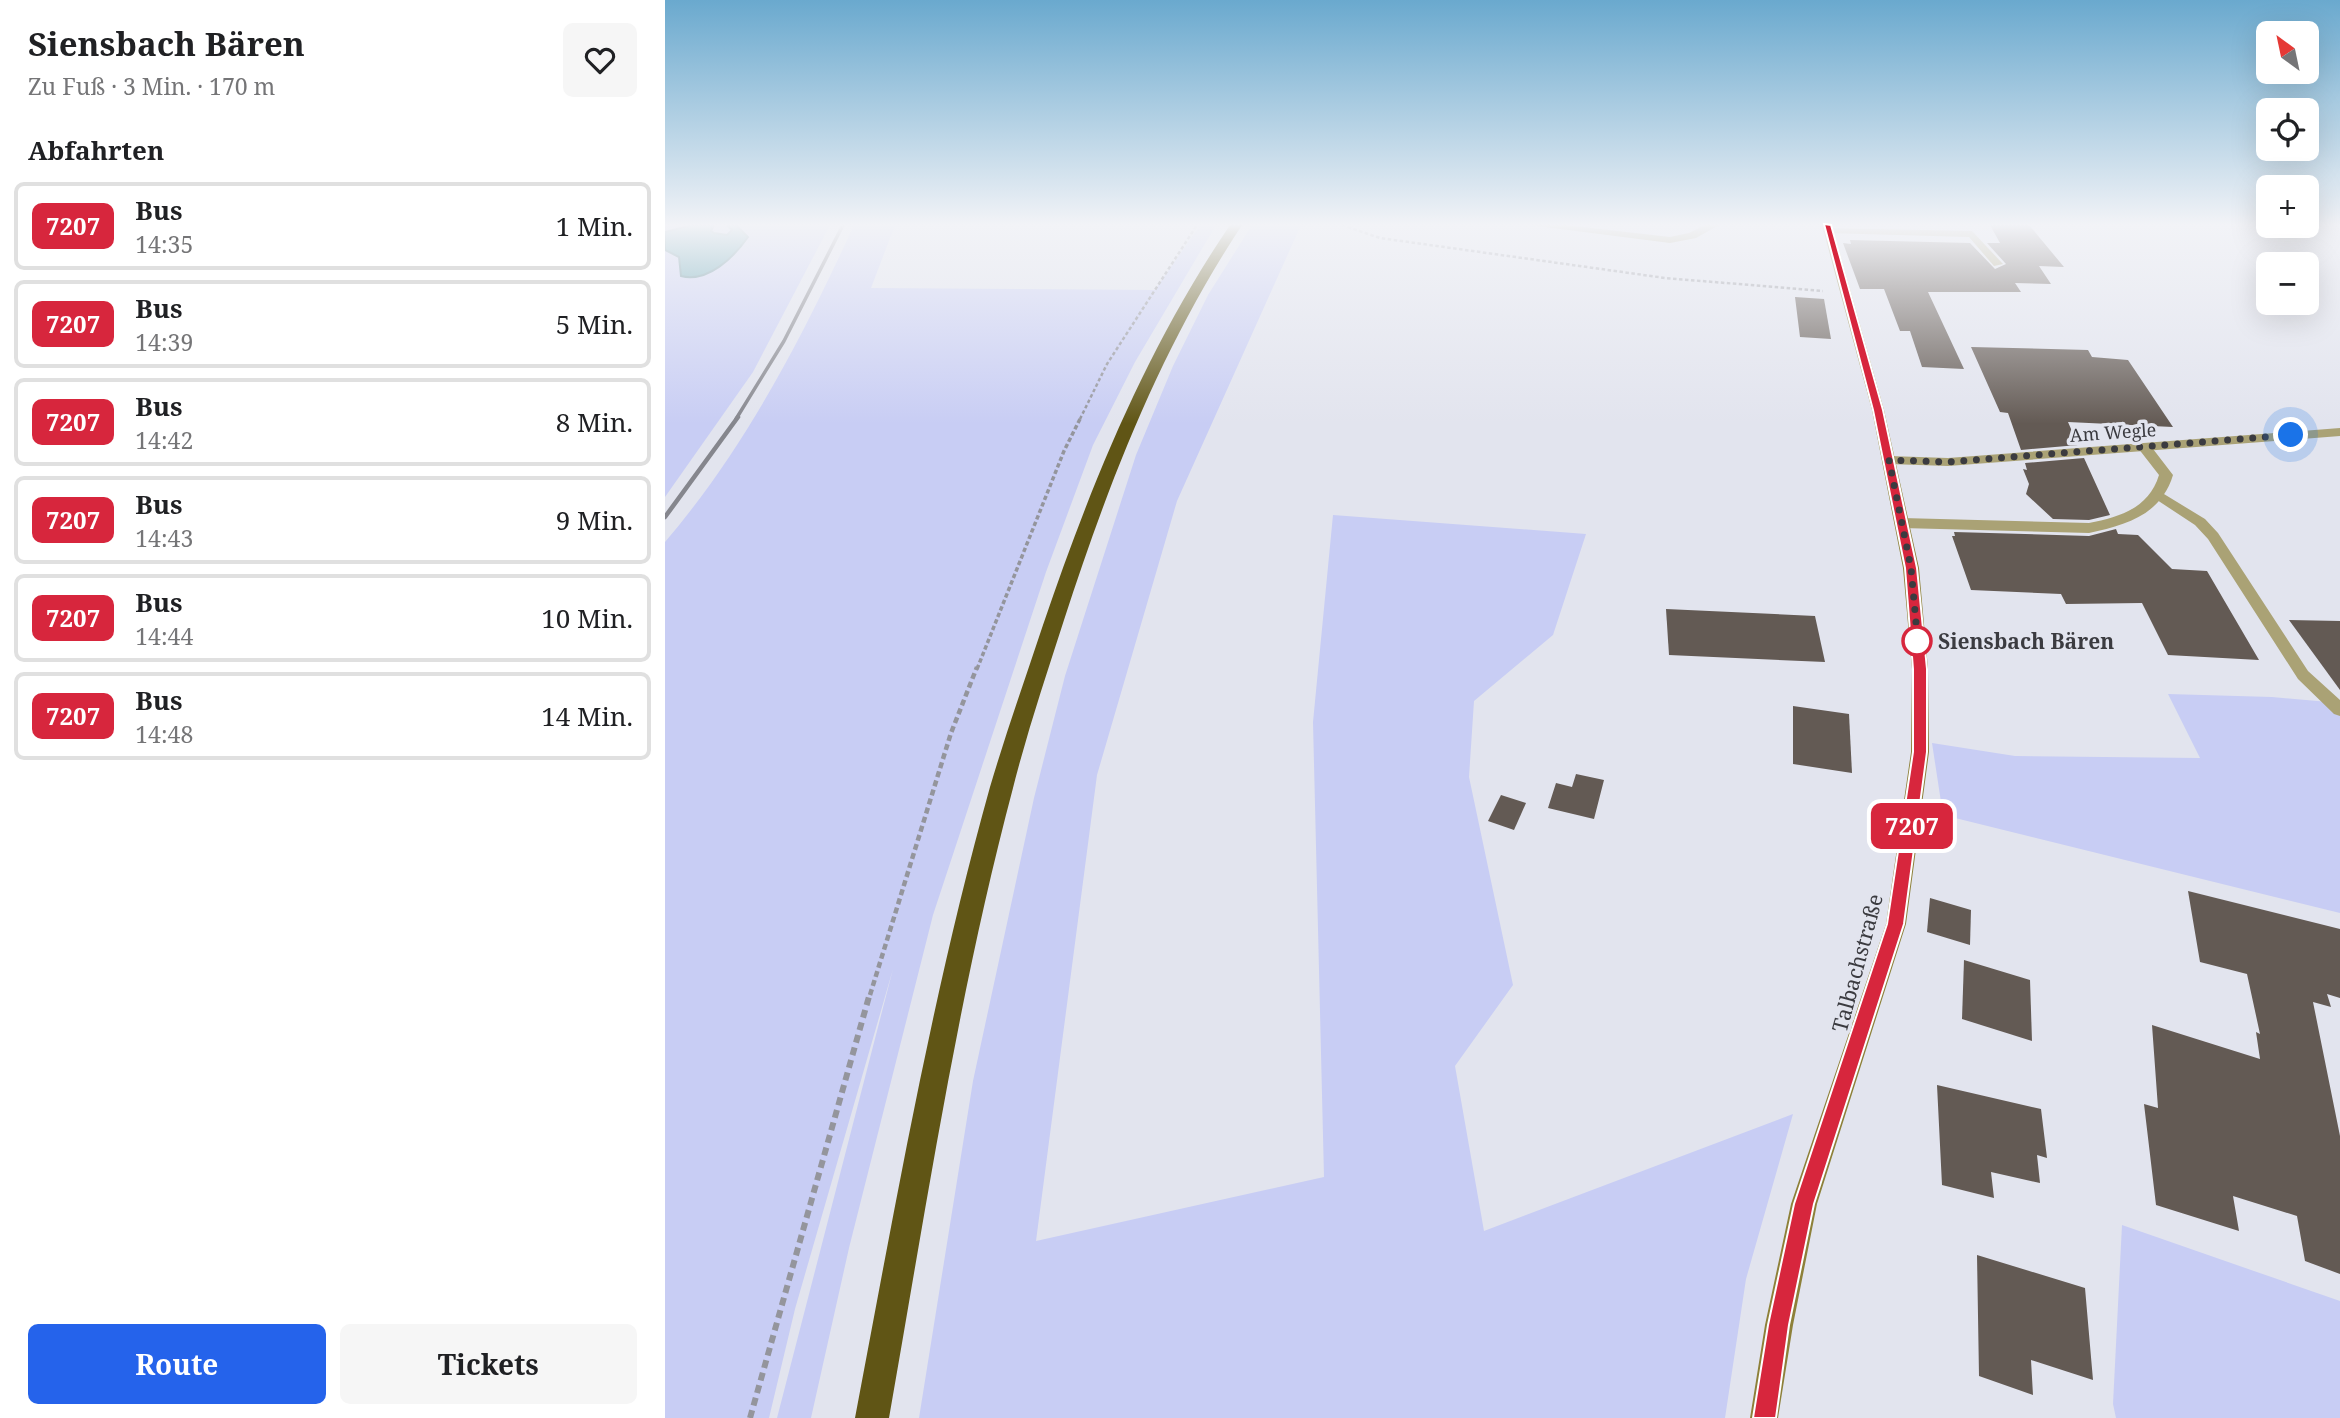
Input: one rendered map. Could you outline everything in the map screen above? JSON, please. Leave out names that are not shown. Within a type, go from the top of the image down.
[{"type":"highway","points":[[871,1418],[959,965],[996,809],[1079,548],[1154,363],[1197,291]]},
{"type":"street","name":"Talbachstraße","points":[[1764,1418],[1779,1325],[1804,1204],[1896,924],[1912,826],[1920,752],[1920,669],[1911,568],[1889,460],[1845,291]]},
{"type":"street","points":[[1902,523],[2089,528],[2112,524],[2137,513],[2159,495],[2166,475],[2145,448]]},
{"type":"lane","name":"Am Wegle","points":[[1889,460],[1948,462],[2340,432]]},
{"type":"lane","points":[[2159,495],[2200,522],[2213,536],[2303,675],[2340,710]]},
{"type":"path","points":[[750,1418],[889,927],[951,733],[1064,450],[1107,364],[1155,291]]},
{"type":"shaded area","points":[[665,291],[795,291],[753,372],[665,497]]},
{"type":"shaded area","points":[[822,291],[1177,291],[1135,362],[1093,445],[1046,572],[933,915],[849,1248],[811,1418],[777,1418],[893,969],[795,1309],[769,1418],[665,1418],[665,542],[694,506],[747,430]]},
{"type":"shaded area","points":[[1210,291],[1271,291],[1177,501],[1097,775],[1036,1241],[1324,1177],[1313,722],[1333,515],[1586,534],[1553,635],[1474,701],[1469,777],[1513,985],[1455,1066],[1484,1231],[1793,1114],[1746,1279],[1725,1418],[919,1418],[973,1081],[1034,798],[1065,676],[1136,455],[1173,366]]},
{"type":"shaded area","points":[[2168,694],[2272,697],[2340,703],[2340,913],[1943,815],[1932,743],[2015,756],[2200,758]]},
{"type":"shaded area","points":[[2122,1225],[2340,1301],[2340,1418],[2116,1418],[2113,1404]]},
{"type":"building","points":[[1885,291],[2021,292],[1928,292],[1964,369],[1922,367],[1910,331],[1900,331]]},
{"type":"building","points":[[1795,297],[1824,299],[1831,339],[1800,337]]},
{"type":"building","points":[[1971,347],[2088,350],[2092,357],[2128,360],[2173,427],[2068,422],[2078,445],[2021,450],[2008,413],[2000,412]]},
{"type":"building","points":[[2084,458],[2110,515],[2089,520],[2053,519],[2026,494],[2029,484],[2023,469],[2027,470],[2025,463]]},
{"type":"building","points":[[2116,529],[2118,534],[2138,535],[2172,569],[2207,571],[2259,660],[2168,655],[2142,603],[2066,604],[2061,594],[1971,590],[1952,536],[1955,536],[1954,532],[2089,536]]},
{"type":"building","points":[[1666,609],[1815,616],[1825,662],[1669,655]]},
{"type":"building","points":[[2289,620],[2340,621],[2340,690]]},
{"type":"building","points":[[1793,706],[1849,714],[1852,773],[1793,764]]},
{"type":"building","points":[[1576,774],[1604,780],[1594,819],[1548,808],[1556,783],[1572,787]]},
{"type":"building","points":[[1501,795],[1526,803],[1514,830],[1488,821]]},
{"type":"building","points":[[2188,891],[2340,929],[2340,998],[2327,994],[2331,1007],[2313,1002],[2340,1136],[2340,1274],[2305,1261],[2297,1216],[2233,1196],[2239,1231],[2156,1205],[2144,1104],[2158,1108],[2152,1025],[2260,1059],[2256,1032],[2260,1034],[2247,974],[2200,962]]},
{"type":"building","points":[[1930,898],[1971,910],[1970,945],[1927,932]]},
{"type":"building","points":[[1964,960],[2030,980],[2032,1041],[1962,1019]]},
{"type":"building","points":[[1937,1085],[2041,1109],[2047,1158],[2037,1155],[2040,1183],[1991,1172],[1994,1198],[1942,1185]]},
{"type":"building","points":[[1977,1255],[2085,1288],[2093,1380],[2031,1360],[2033,1395],[1979,1376]]},
{"type":"railway","points":[[736,419],[784,341],[809,291]]},
{"type":"railway","points":[[665,517],[738,417]]},
{"type":"bus line","name":"7207","points":[[1764,1418],[1779,1325],[1804,1204],[1859,1045],[1896,924],[1912,826],[1920,752],[1920,669],[1911,568],[1878,410],[1864,369],[1845,291]]},
{"type":"place","name":"Siensbach Bären","points":[[1917,641]]},
{"type":"route","points":[[1917,641],[1918,644],[1911,568],[1889,460],[1948,462],[2291,435]]}]
